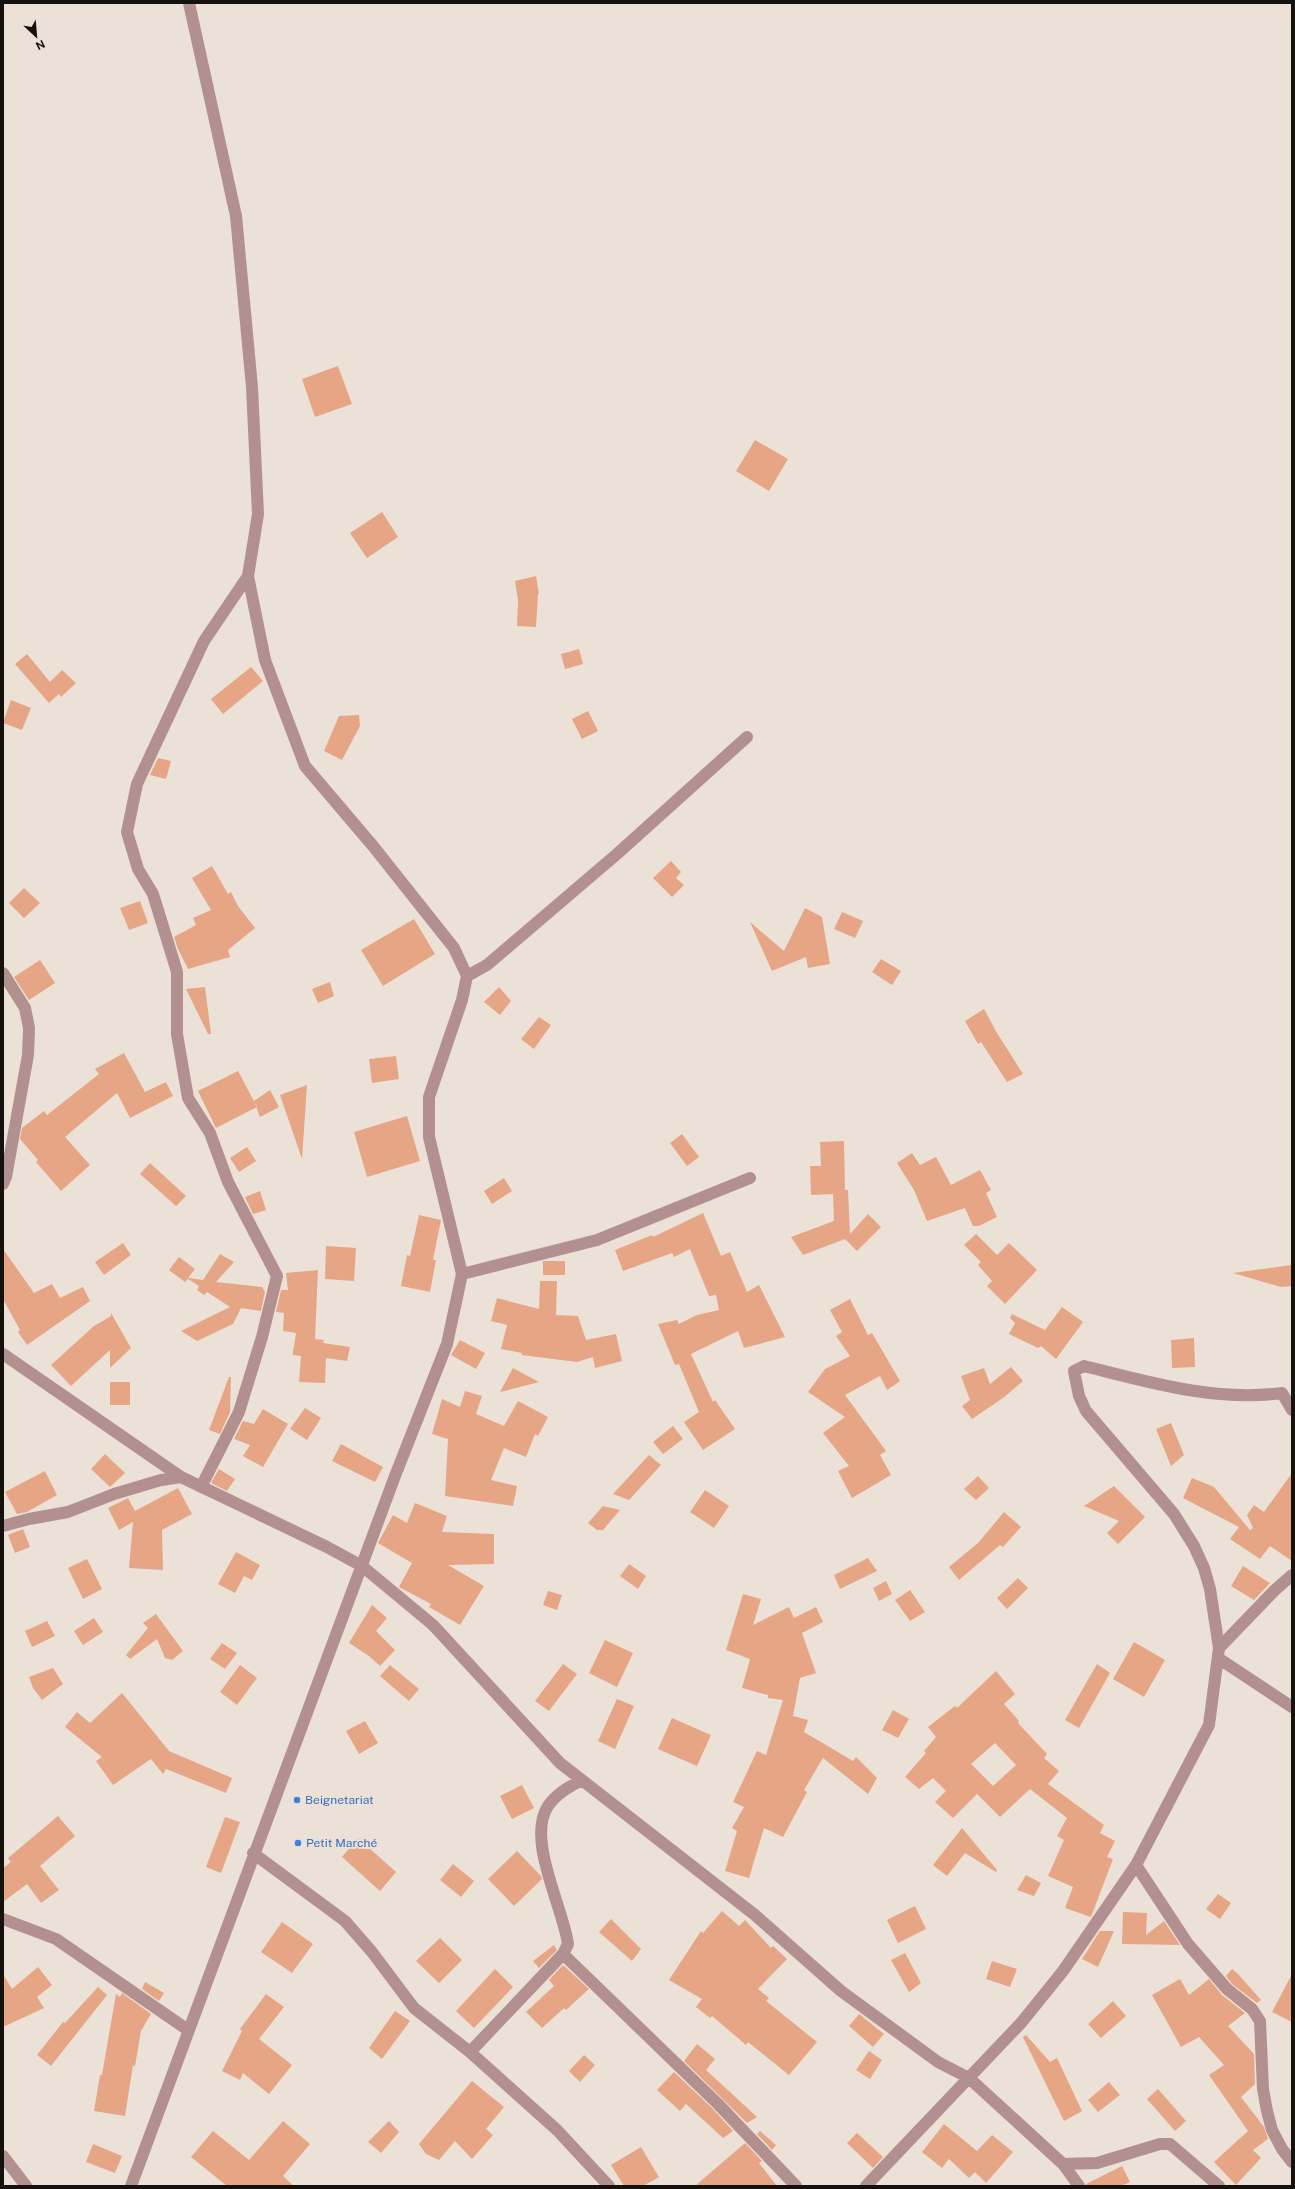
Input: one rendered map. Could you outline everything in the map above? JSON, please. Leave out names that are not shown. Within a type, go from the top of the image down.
[{"type":"street","points":[[131,2186],[253,1854],[447,1344],[462,1274],[429,1137],[429,1096],[462,1000],[467,976],[449,942],[373,846],[305,766],[265,660],[248,576],[258,514],[252,386],[236,216],[189,3]]},
{"type":"street","points":[[200,1486],[239,1412],[262,1337],[277,1276],[228,1182],[210,1133],[188,1098],[178,1034],[177,972],[154,894],[138,869],[127,832],[137,784],[204,642],[248,576]]},
{"type":"street","points":[[467,976],[488,965],[618,854],[747,737]]},
{"type":"street","points":[[3,973],[25,1008],[29,1028],[28,1055],[6,1178],[3,1184]]},
{"type":"street","points":[[462,1274],[597,1240],[750,1178]]},
{"type":"street","points":[[3,1354],[181,1477],[327,1547],[362,1566],[433,1626],[560,1763],[755,1915],[841,1991],[938,2062],[969,2078],[1064,2164],[1079,2186]]},
{"type":"street","points":[[866,2186],[1021,2023],[1063,1971],[1136,1865],[1209,1725],[1219,1653],[1210,1589],[1194,1546],[1174,1514],[1086,1411],[1079,1396],[1074,1371],[1084,1366],[1178,1389],[1261,1396],[1282,1393],[1292,1410]]},
{"type":"street","points":[[3,1526],[68,1512],[114,1494],[160,1480],[181,1477]]},
{"type":"street","points":[[1219,1653],[1275,1590],[1291,1578]]},
{"type":"street","points":[[1219,1653],[1292,1707]]},
{"type":"street","points":[[470,2052],[563,1954],[568,1944],[566,1932],[540,1842],[540,1822],[548,1806],[560,1793],[582,1780]]},
{"type":"street","points":[[253,1854],[345,1921],[372,1952],[414,2008],[470,2052],[557,2130],[609,2186]]},
{"type":"street","points":[[1136,1865],[1188,1944],[1228,1989],[1252,2010],[1260,2021],[1264,2088],[1267,2111],[1276,2136],[1292,2162]]},
{"type":"street","points":[[3,1919],[56,1939],[188,2030]]},
{"type":"street","points":[[563,1954],[718,2104],[796,2186]]},
{"type":"street","points":[[1064,2164],[1097,2163],[1160,2144],[1170,2144],[1219,2186]]},
{"type":"street","points":[[3,2156],[26,2186]]},
{"type":"building","points":[[338,366],[352,404],[315,417],[302,379]]},
{"type":"building","points":[[755,440],[788,459],[769,491],[736,471]]},
{"type":"building","points":[[382,512],[398,537],[367,558],[350,533]]},
{"type":"building","points":[[536,576],[539,594],[536,627],[517,626],[518,600],[515,581]]},
{"type":"building","points":[[579,649],[583,664],[565,669],[561,654]]},
{"type":"building","points":[[27,654],[50,682],[62,670],[76,683],[61,697],[59,694],[49,703],[15,664]]},
{"type":"building","points":[[251,667],[263,681],[223,714],[211,699]]},
{"type":"building","points":[[11,700],[31,708],[22,730],[3,723]]},
{"type":"building","points":[[588,711],[598,731],[582,739],[572,719]]},
{"type":"building","points":[[359,715],[360,726],[342,760],[324,751],[339,716]]},
{"type":"building","points":[[158,758],[171,761],[166,779],[150,775]]},
{"type":"building","points":[[671,861],[681,872],[676,878],[684,885],[672,897],[653,878]]},
{"type":"building","points":[[212,866],[228,894],[231,892],[238,906],[255,928],[228,950],[230,957],[188,969],[174,937],[196,925],[193,918],[211,910],[192,878]]},
{"type":"building","points":[[24,888],[40,903],[24,918],[9,903]]},
{"type":"building","points":[[140,901],[148,923],[129,930],[120,908]]},
{"type":"building","points":[[805,908],[822,917],[830,964],[808,968],[806,957],[772,971],[750,922],[784,951]]},
{"type":"building","points":[[842,912],[863,921],[855,938],[834,929]]},
{"type":"building","points":[[414,919],[435,954],[383,986],[361,950]]},
{"type":"building","points":[[881,959],[901,971],[892,985],[872,972]]},
{"type":"building","points":[[40,960],[55,983],[29,1000],[14,977]]},
{"type":"building","points":[[330,982],[334,996],[318,1003],[312,989]]},
{"type":"building","points":[[205,987],[211,1034],[208,1034],[186,989]]},
{"type":"building","points":[[499,987],[511,1001],[500,1015],[484,1002]]},
{"type":"building","points":[[984,1009],[997,1033],[1023,1074],[1007,1082],[981,1042],[978,1044],[965,1021]]},
{"type":"building","points":[[539,1017],[551,1025],[534,1049],[521,1039]]},
{"type":"building","points":[[124,1053],[145,1092],[166,1082],[173,1096],[130,1118],[117,1093],[65,1137],[90,1165],[61,1191],[36,1162],[38,1160],[20,1139],[22,1128],[44,1111],[47,1115],[99,1074],[95,1069]]},
{"type":"building","points":[[396,1056],[399,1079],[372,1083],[369,1059]]},
{"type":"building","points":[[238,1071],[257,1107],[216,1128],[198,1091]]},
{"type":"building","points":[[307,1085],[302,1159],[280,1095]]},
{"type":"building","points":[[270,1090],[279,1107],[260,1117],[254,1101]]},
{"type":"building","points":[[407,1116],[420,1161],[367,1177],[354,1132]]},
{"type":"building","points":[[682,1134],[699,1157],[687,1166],[670,1143]]},
{"type":"building","points":[[844,1141],[845,1190],[848,1190],[850,1234],[868,1214],[881,1227],[857,1251],[845,1239],[803,1255],[791,1237],[834,1221],[833,1194],[811,1195],[810,1166],[821,1166],[820,1142]]},
{"type":"building","points":[[247,1147],[256,1161],[239,1172],[230,1158]]},
{"type":"building","points":[[912,1153],[920,1165],[936,1157],[951,1185],[980,1170],[991,1190],[986,1193],[997,1217],[979,1226],[973,1226],[965,1208],[927,1221],[914,1190],[897,1163]]},
{"type":"building","points":[[150,1163],[186,1196],[176,1206],[140,1174]]},
{"type":"building","points":[[504,1178],[512,1191],[492,1204],[484,1191]]},
{"type":"building","points":[[260,1191],[266,1210],[253,1214],[245,1197]]},
{"type":"building","points":[[703,1213],[721,1256],[730,1252],[747,1292],[759,1285],[785,1337],[744,1348],[738,1331],[691,1354],[713,1402],[715,1400],[735,1429],[703,1450],[684,1422],[699,1412],[679,1364],[675,1365],[658,1324],[677,1320],[679,1324],[697,1315],[719,1310],[716,1295],[709,1296],[690,1249],[674,1257],[672,1253],[623,1271],[615,1250],[652,1235],[653,1237]]},
{"type":"building","points":[[419,1215],[441,1220],[433,1260],[436,1260],[430,1292],[401,1286],[407,1255],[410,1256]]},
{"type":"building","points":[[976,1234],[997,1255],[1009,1243],[1037,1270],[1005,1304],[987,1286],[992,1281],[978,1265],[981,1262],[964,1245]]},
{"type":"building","points":[[123,1243],[131,1255],[104,1275],[95,1262]]},
{"type":"building","points":[[326,1246],[356,1248],[354,1281],[325,1279]]},
{"type":"building","points":[[3,1249],[34,1293],[52,1284],[60,1298],[83,1287],[90,1301],[27,1345],[18,1332],[20,1330],[3,1299]]},
{"type":"building","points":[[220,1254],[234,1262],[216,1282],[262,1287],[265,1292],[261,1311],[241,1308],[233,1324],[197,1341],[181,1331],[230,1307],[207,1292],[204,1295],[197,1290],[199,1286],[188,1279],[185,1282],[169,1270],[179,1257],[195,1269],[188,1278],[203,1280]]},
{"type":"building","points":[[543,1261],[565,1261],[565,1275],[543,1275]]},
{"type":"building","points":[[1292,1265],[1292,1286],[1281,1287],[1233,1273]]},
{"type":"building","points":[[318,1270],[315,1339],[324,1340],[323,1343],[350,1347],[347,1361],[326,1358],[325,1383],[299,1382],[301,1356],[293,1355],[296,1333],[283,1331],[284,1313],[276,1312],[281,1290],[288,1290],[286,1273]]},
{"type":"building","points":[[540,1281],[557,1281],[556,1315],[578,1316],[586,1340],[616,1334],[622,1361],[595,1368],[593,1357],[577,1362],[521,1355],[522,1353],[501,1349],[507,1325],[491,1321],[497,1298],[539,1309]]},
{"type":"building","points":[[850,1299],[868,1335],[872,1333],[900,1381],[887,1390],[880,1376],[845,1395],[886,1451],[880,1455],[891,1475],[852,1498],[838,1471],[849,1466],[823,1433],[845,1417],[808,1392],[825,1369],[850,1356],[836,1336],[842,1332],[830,1310]]},
{"type":"building","points":[[1062,1307],[1083,1322],[1056,1359],[1041,1346],[1038,1348],[1009,1334],[1015,1323],[1010,1318],[1012,1314],[1045,1330]]},
{"type":"building","points":[[111,1313],[131,1348],[110,1368],[110,1350],[71,1386],[51,1365],[94,1326],[111,1316]]},
{"type":"building","points":[[1194,1338],[1195,1367],[1172,1368],[1171,1340]]},
{"type":"building","points":[[460,1340],[485,1353],[476,1369],[451,1355]]},
{"type":"building","points":[[1011,1367],[1023,1381],[1003,1398],[972,1419],[962,1406],[970,1400],[961,1376],[984,1368],[990,1384]]},
{"type":"building","points":[[513,1368],[539,1382],[500,1392]]},
{"type":"building","points":[[229,1377],[231,1377],[230,1412],[220,1434],[209,1430]]},
{"type":"building","points":[[110,1382],[130,1382],[130,1405],[110,1405]]},
{"type":"building","points":[[465,1391],[482,1396],[476,1414],[504,1426],[518,1401],[548,1417],[538,1436],[535,1434],[526,1457],[504,1448],[491,1480],[517,1486],[513,1506],[445,1496],[448,1439],[432,1434],[442,1399],[460,1407]]},
{"type":"building","points":[[305,1408],[321,1418],[307,1440],[290,1429]]},
{"type":"building","points":[[263,1409],[288,1424],[263,1467],[243,1456],[250,1445],[234,1439],[243,1421],[254,1424]]},
{"type":"building","points":[[1171,1423],[1184,1455],[1171,1466],[1156,1429]]},
{"type":"building","points":[[673,1426],[683,1439],[663,1454],[653,1442]]},
{"type":"building","points":[[341,1444],[383,1467],[375,1482],[332,1461]]},
{"type":"building","points":[[105,1454],[125,1473],[110,1487],[91,1469]]},
{"type":"building","points":[[649,1455],[661,1465],[629,1500],[613,1494]]},
{"type":"building","points":[[219,1469],[235,1479],[227,1491],[211,1483]]},
{"type":"building","points":[[45,1471],[57,1495],[27,1512],[17,1514],[5,1492]]},
{"type":"building","points":[[1292,1473],[1292,1561],[1270,1546],[1260,1559],[1230,1539],[1239,1527],[1183,1498],[1192,1478],[1214,1487],[1250,1530],[1253,1528],[1247,1515],[1254,1505],[1264,1512]]},
{"type":"building","points":[[978,1476],[989,1488],[976,1500],[964,1489]]},
{"type":"building","points":[[1114,1486],[1145,1517],[1118,1544],[1107,1533],[1119,1521],[1084,1506]]},
{"type":"building","points":[[178,1488],[192,1514],[162,1530],[163,1570],[129,1568],[133,1522],[119,1530],[108,1508],[128,1498],[135,1511]]},
{"type":"building","points":[[705,1490],[729,1506],[714,1528],[690,1512]]},
{"type":"building","points":[[415,1503],[447,1516],[442,1532],[494,1534],[494,1564],[448,1565],[484,1586],[460,1625],[429,1607],[431,1604],[399,1587],[412,1563],[378,1543],[393,1515],[407,1523]]},
{"type":"building","points":[[603,1506],[620,1510],[603,1530],[597,1530],[588,1523]]},
{"type":"building","points":[[1004,1512],[1021,1527],[1003,1547],[1000,1545],[959,1580],[949,1567],[978,1543]]},
{"type":"building","points":[[23,1529],[30,1547],[15,1553],[8,1535]]},
{"type":"building","points":[[236,1552],[260,1565],[252,1580],[244,1576],[235,1593],[218,1584]]},
{"type":"building","points":[[868,1558],[877,1571],[840,1589],[834,1575]]},
{"type":"building","points":[[87,1559],[102,1589],[83,1599],[68,1568]]},
{"type":"building","points":[[629,1564],[646,1576],[638,1589],[620,1576]]},
{"type":"building","points":[[1243,1566],[1270,1583],[1254,1600],[1231,1586]]},
{"type":"building","points":[[1018,1578],[1028,1588],[1007,1609],[997,1598]]},
{"type":"building","points":[[886,1581],[892,1594],[879,1601],[873,1588]]},
{"type":"building","points":[[910,1590],[925,1612],[910,1621],[895,1600]]},
{"type":"building","points":[[548,1591],[562,1595],[557,1610],[543,1605]]},
{"type":"building","points":[[743,1594],[761,1599],[753,1625],[789,1607],[794,1618],[816,1607],[823,1622],[802,1633],[816,1673],[800,1678],[793,1716],[808,1720],[804,1732],[853,1761],[856,1757],[877,1778],[868,1794],[823,1758],[804,1790],[807,1792],[783,1837],[764,1828],[749,1878],[725,1871],[737,1831],[732,1828],[744,1807],[733,1802],[757,1751],[766,1755],[783,1700],[768,1698],[768,1695],[742,1688],[750,1659],[726,1650]]},
{"type":"building","points":[[372,1605],[387,1618],[376,1631],[395,1650],[380,1666],[369,1656],[349,1643]]},
{"type":"building","points":[[156,1614],[183,1651],[172,1660],[165,1658],[157,1639],[130,1659],[126,1655],[148,1628],[143,1623]]},
{"type":"building","points":[[94,1618],[103,1632],[83,1645],[74,1631]]},
{"type":"building","points":[[47,1621],[55,1636],[32,1647],[25,1631]]},
{"type":"building","points":[[605,1640],[633,1653],[617,1687],[589,1673]]},
{"type":"building","points":[[1134,1642],[1165,1660],[1144,1697],[1113,1679]]},
{"type":"building","points":[[222,1643],[237,1653],[225,1669],[210,1659]]},
{"type":"building","points":[[563,1664],[577,1674],[549,1711],[535,1701]]},
{"type":"building","points":[[1097,1664],[1110,1673],[1079,1728],[1065,1720]]},
{"type":"building","points":[[240,1665],[257,1678],[237,1705],[220,1692]]},
{"type":"building","points":[[390,1665],[419,1689],[409,1701],[380,1676]]},
{"type":"building","points":[[53,1668],[63,1684],[42,1700],[33,1688],[29,1677]]},
{"type":"building","points":[[996,1671],[1015,1694],[1004,1704],[1019,1721],[1018,1723],[1047,1754],[1044,1758],[1059,1771],[1048,1784],[1104,1825],[1100,1833],[1115,1841],[1107,1857],[1113,1859],[1091,1917],[1065,1908],[1073,1887],[1048,1876],[1064,1840],[1057,1836],[1067,1818],[1030,1789],[1000,1817],[977,1794],[953,1818],[935,1802],[946,1791],[933,1778],[919,1789],[905,1777],[926,1753],[924,1751],[936,1737],[928,1727],[955,1706],[957,1708]],"holes":[[[995,1743],[1016,1765],[993,1786],[971,1764]]]},
{"type":"building","points":[[122,1693],[169,1751],[232,1778],[226,1793],[166,1769],[163,1774],[151,1759],[113,1785],[96,1761],[102,1757],[65,1727],[77,1712],[90,1723]]},
{"type":"building","points":[[617,1699],[634,1706],[615,1749],[598,1741]]},
{"type":"building","points":[[893,1710],[909,1719],[898,1738],[882,1730]]},
{"type":"building","points":[[672,1718],[711,1735],[697,1766],[658,1749]]},
{"type":"building","points":[[365,1721],[378,1743],[359,1754],[346,1731]]},
{"type":"building","points":[[522,1785],[534,1808],[512,1819],[500,1796]]},
{"type":"building","points":[[58,1816],[75,1836],[40,1866],[59,1890],[41,1903],[27,1884],[3,1902],[3,1868],[11,1862],[8,1858]]},
{"type":"building","points":[[225,1817],[240,1822],[221,1873],[206,1867]]},
{"type":"building","points":[[962,1828],[997,1870],[996,1872],[965,1853],[947,1876],[933,1865]]},
{"type":"building","points":[[358,1838],[396,1872],[380,1891],[342,1857]]},
{"type":"building","points":[[517,1851],[541,1876],[542,1879],[514,1906],[488,1879]]},
{"type":"building","points":[[453,1864],[474,1881],[461,1897],[440,1880]]},
{"type":"building","points":[[1026,1875],[1041,1883],[1034,1896],[1017,1890]]},
{"type":"building","points":[[1218,1894],[1231,1903],[1220,1919],[1206,1909]]},
{"type":"building","points":[[915,1906],[926,1929],[898,1943],[887,1920]]},
{"type":"building","points":[[722,1911],[739,1926],[745,1920],[771,1948],[773,1946],[787,1959],[758,1989],[769,1998],[766,2001],[817,2042],[789,2075],[748,2042],[746,2045],[712,2016],[710,2018],[696,2007],[702,1999],[669,1980],[701,1931],[703,1933]]},
{"type":"building","points":[[1123,1912],[1147,1913],[1146,1935],[1164,1921],[1180,1945],[1122,1944]]},
{"type":"building","points":[[611,1919],[641,1949],[632,1961],[599,1932]]},
{"type":"building","points":[[282,1922],[313,1944],[292,1973],[261,1952]]},
{"type":"building","points":[[1100,1931],[1114,1931],[1098,1967],[1082,1959]]},
{"type":"building","points":[[440,1938],[462,1960],[439,1983],[416,1961]]},
{"type":"building","points":[[554,1945],[557,1950],[539,1968],[533,1961]]},
{"type":"building","points":[[905,1953],[921,1983],[909,1992],[891,1960]]},
{"type":"building","points":[[992,1961],[1017,1969],[1010,1987],[986,1979]]},
{"type":"building","points":[[563,1965],[589,1989],[566,2010],[564,2008],[542,2028],[526,2012],[554,1986],[549,1980]]},
{"type":"building","points":[[38,1967],[52,1985],[37,1997],[44,2008],[3,2027],[3,1974],[12,1989]]},
{"type":"building","points":[[495,1969],[513,1987],[474,2028],[456,2011]]},
{"type":"building","points":[[1232,1969],[1261,2000],[1257,2003],[1232,1984],[1226,1976]]},
{"type":"building","points":[[1292,1974],[1292,2022],[1272,2012]]},
{"type":"building","points":[[1180,1979],[1189,1995],[1209,1979],[1222,1995],[1245,2013],[1228,2026],[1254,2054],[1255,2084],[1241,2097],[1264,2127],[1268,2139],[1253,2150],[1261,2158],[1236,2185],[1214,2162],[1248,2131],[1209,2075],[1224,2065],[1199,2037],[1181,2047],[1152,1995]]},
{"type":"building","points":[[145,1982],[164,1993],[159,2001],[142,1989]]},
{"type":"building","points":[[98,1987],[107,1995],[51,2066],[37,2055],[63,2022],[65,2023]]},
{"type":"building","points":[[122,1993],[151,2014],[141,2031],[135,2066],[133,2065],[125,2116],[94,2111],[100,2075],[102,2075],[116,1994],[120,1997]]},
{"type":"building","points":[[266,1994],[284,2007],[259,2039],[292,2065],[269,2094],[243,2073],[240,2080],[222,2071],[242,2031],[240,2029]]},
{"type":"building","points":[[1113,2001],[1126,2016],[1101,2038],[1088,2024]]},
{"type":"building","points":[[395,2011],[410,2021],[382,2059],[369,2048]]},
{"type":"building","points":[[859,2014],[884,2034],[873,2047],[849,2026]]},
{"type":"building","points":[[1026,2035],[1050,2062],[1057,2058],[1082,2111],[1064,2121],[1023,2037]]},
{"type":"building","points":[[697,2044],[715,2059],[706,2070],[757,2117],[747,2123],[684,2061]]},
{"type":"building","points":[[869,2051],[882,2060],[870,2079],[856,2070]]},
{"type":"building","points":[[584,2055],[595,2065],[580,2082],[569,2071]]},
{"type":"building","points":[[674,2072],[713,2109],[733,2131],[723,2138],[686,2104],[680,2111],[657,2090]]},
{"type":"building","points":[[472,2081],[504,2107],[486,2129],[493,2135],[472,2159],[455,2141],[439,2160],[426,2154],[419,2144]]},
{"type":"building","points":[[1109,2082],[1120,2095],[1098,2112],[1088,2100]]},
{"type":"building","points":[[1158,2089],[1186,2121],[1175,2131],[1147,2099]]},
{"type":"building","points":[[283,2121],[310,2144],[283,2176],[294,2186],[227,2186],[191,2157],[213,2131],[249,2160]]},
{"type":"building","points":[[389,2121],[399,2132],[381,2153],[368,2142]]},
{"type":"building","points":[[944,2124],[977,2151],[992,2135],[1013,2152],[986,2183],[975,2172],[969,2178],[949,2159],[942,2168],[922,2152]]},
{"type":"building","points":[[760,2131],[776,2145],[772,2150],[757,2134]]},
{"type":"building","points":[[857,2133],[883,2157],[873,2168],[847,2143]]},
{"type":"building","points":[[745,2143],[762,2161],[759,2163],[777,2186],[695,2186]]},
{"type":"building","points":[[93,2144],[122,2156],[115,2173],[86,2162]]},
{"type":"building","points":[[641,2147],[659,2177],[643,2186],[624,2186],[611,2165]]},
{"type":"building","points":[[1122,2166],[1130,2182],[1121,2186],[1086,2186],[1086,2184]]},
{"type":"place","name":"Beignetariat","points":[[297,1800]]},
{"type":"place","name":"Petit Marché","points":[[298,1843]]}]
